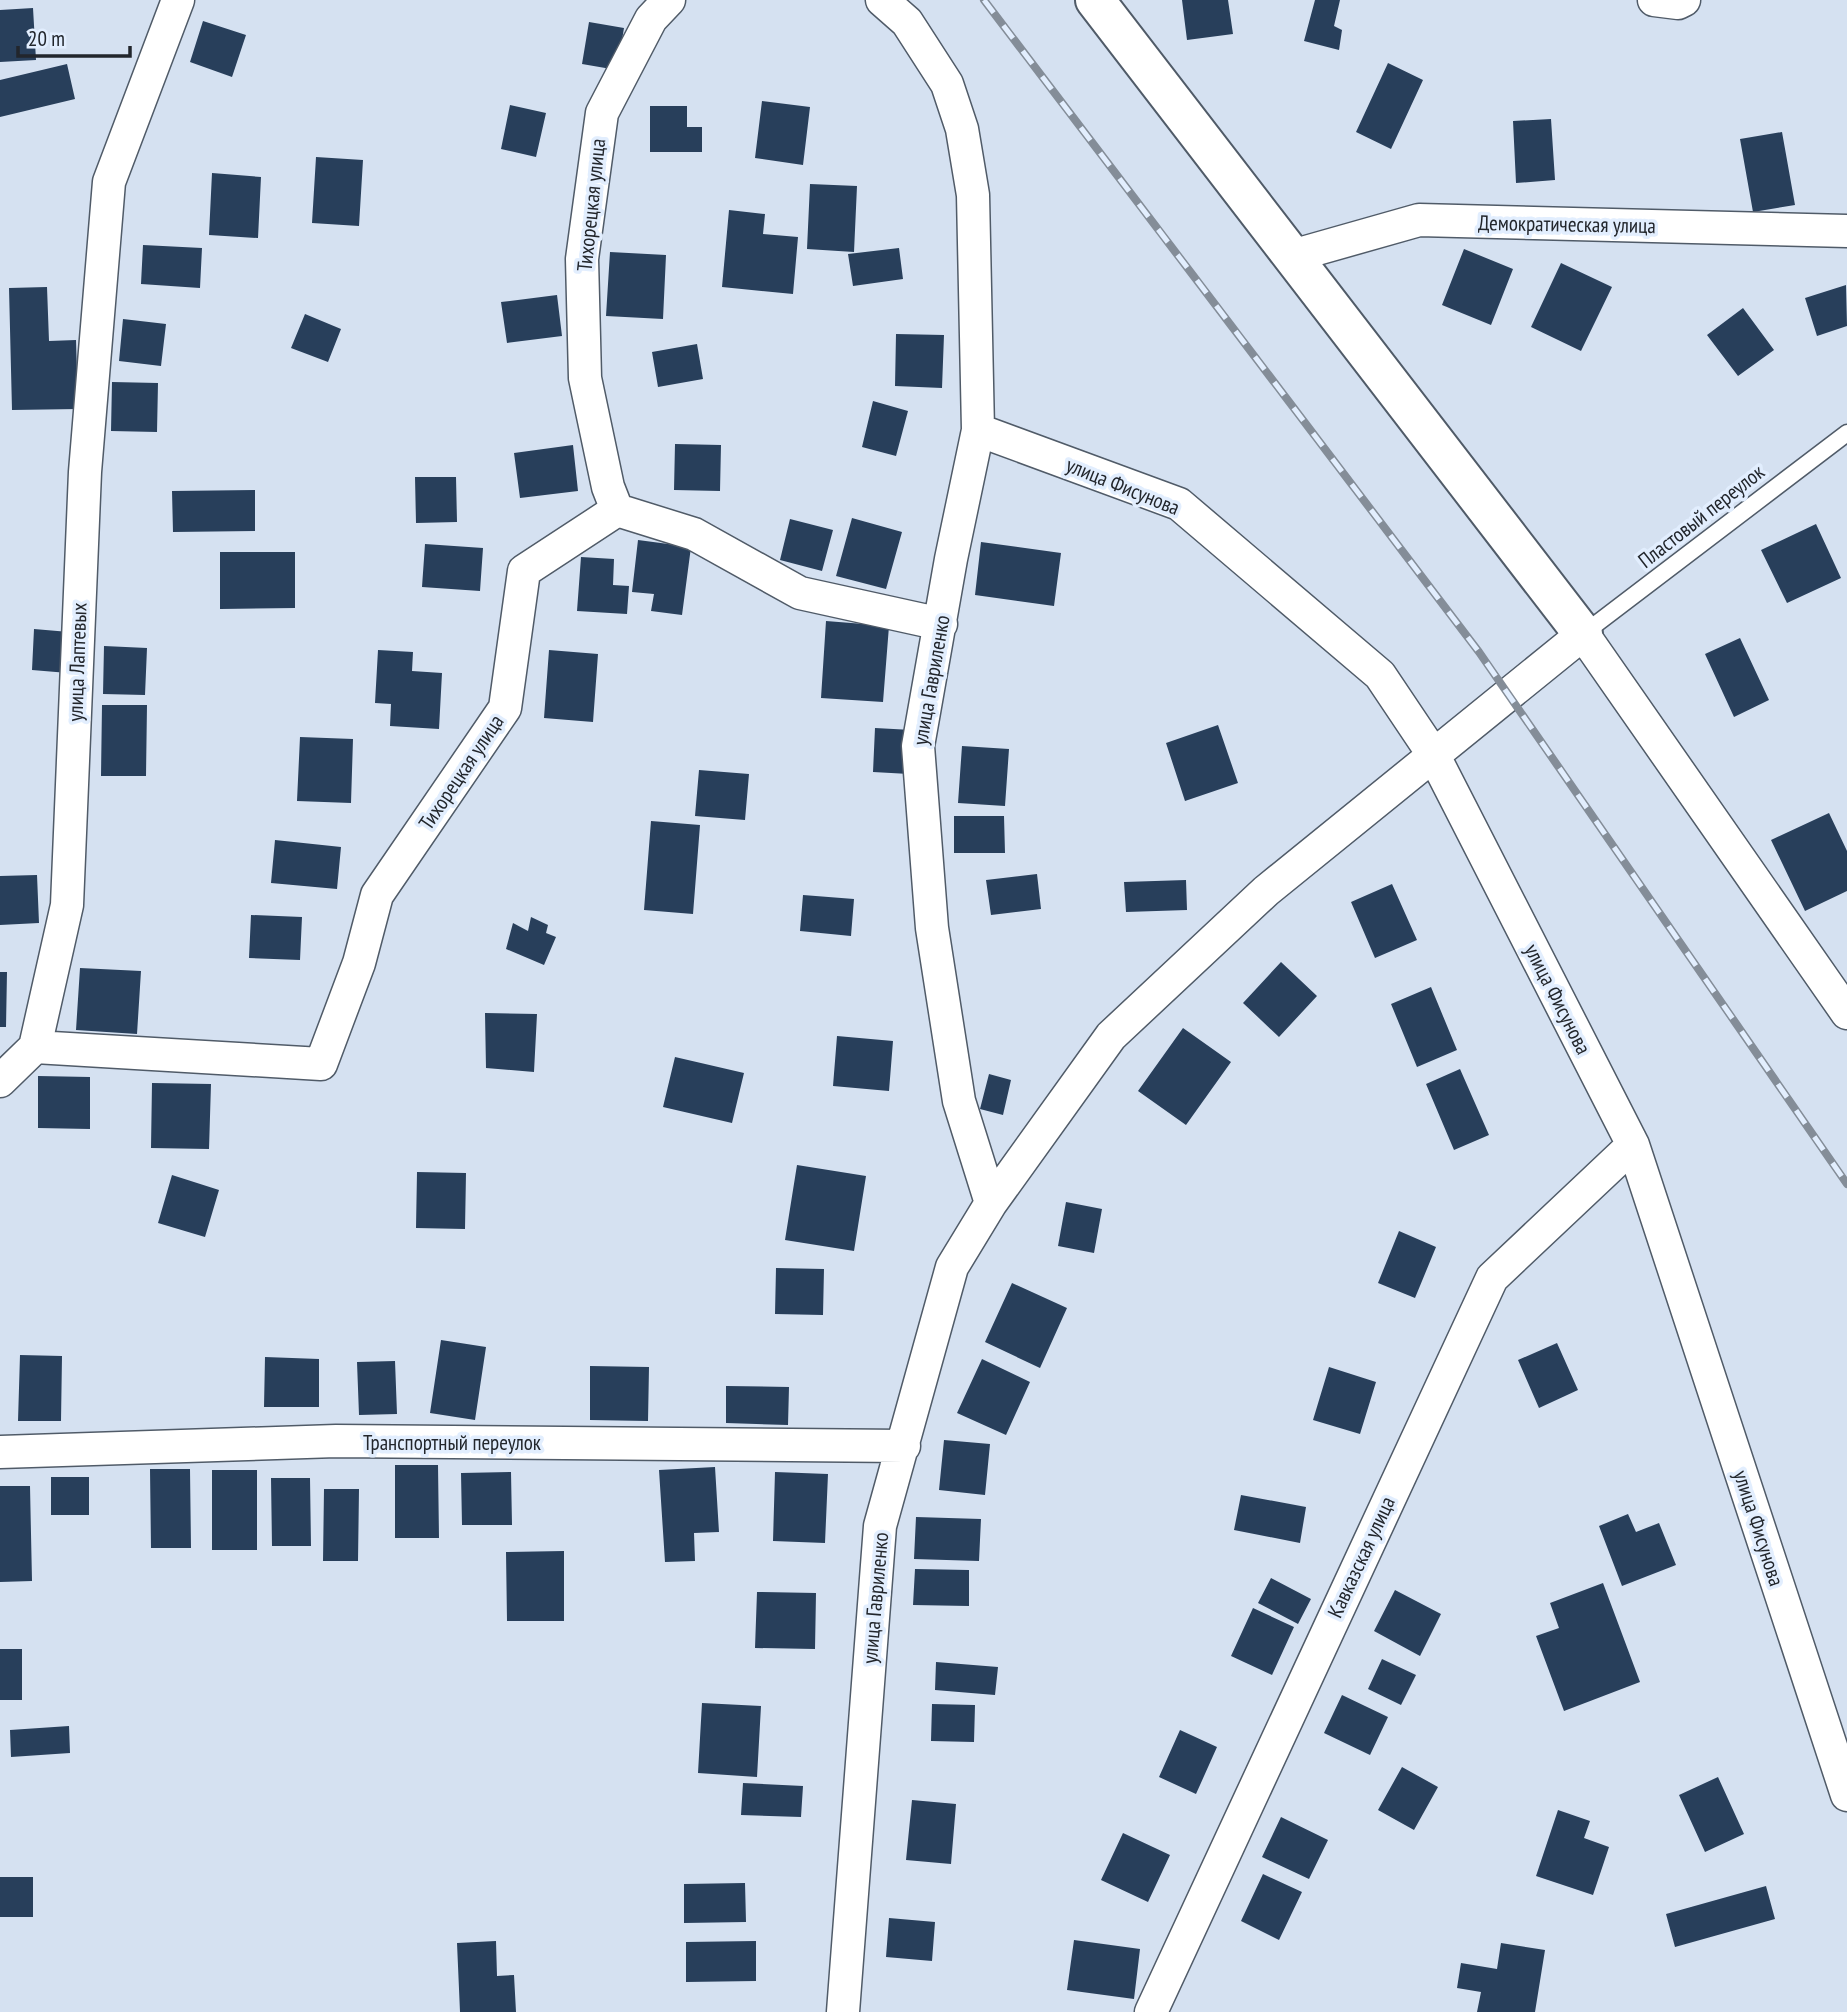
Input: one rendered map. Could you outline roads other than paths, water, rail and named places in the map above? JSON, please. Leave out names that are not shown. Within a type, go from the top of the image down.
[{"type":"street","name":"улица Лаптевых","points":[[35,1047],[67,905],[85,472],[109,182],[178,0]]},
{"type":"street","name":"Тихорецкая улица","points":[[35,1047],[321,1064],[359,963],[377,895],[505,708],[524,571],[617,510],[608,487],[585,379],[582,259],[602,113],[651,19],[669,0]]},
{"type":"street","name":"улица Гавриленко","points":[[882,0],[907,22],[947,84],[962,129],[973,195],[978,430],[951,559],[918,746],[932,928],[959,1101],[991,1203]]},
{"type":"street","points":[[1095,0],[1583,634],[1847,1013]]},
{"type":"street","points":[[1654,0],[1678,3],[1684,0]]},
{"type":"street","name":"Демократическая улица","points":[[1292,257],[1419,220],[1847,230]]},
{"type":"street","name":"улица Фисунова","points":[[978,430],[1179,504],[1380,675],[1433,754],[1633,1145],[1847,1795]]},
{"type":"street","points":[[617,510],[694,534],[800,593],[941,624]]},
{"type":"street","name":"улица Гавриленко","points":[[843,2012],[880,1526],[952,1267],[991,1203],[1111,1036],[1266,891],[1583,634]]},
{"type":"street","points":[[0,1081],[35,1047]]},
{"type":"street","name":"Кавказская улица","points":[[1151,2012],[1492,1278],[1633,1145]]},
{"type":"street","name":"Транспортный переулок","points":[[0,1452],[336,1441],[904,1446]]},
{"type":"lane","name":"Пластовый переулок","points":[[1583,634],[1847,433]]},
{"type":"railway","points":[[984,0],[1479,652],[1847,1184]]}]
